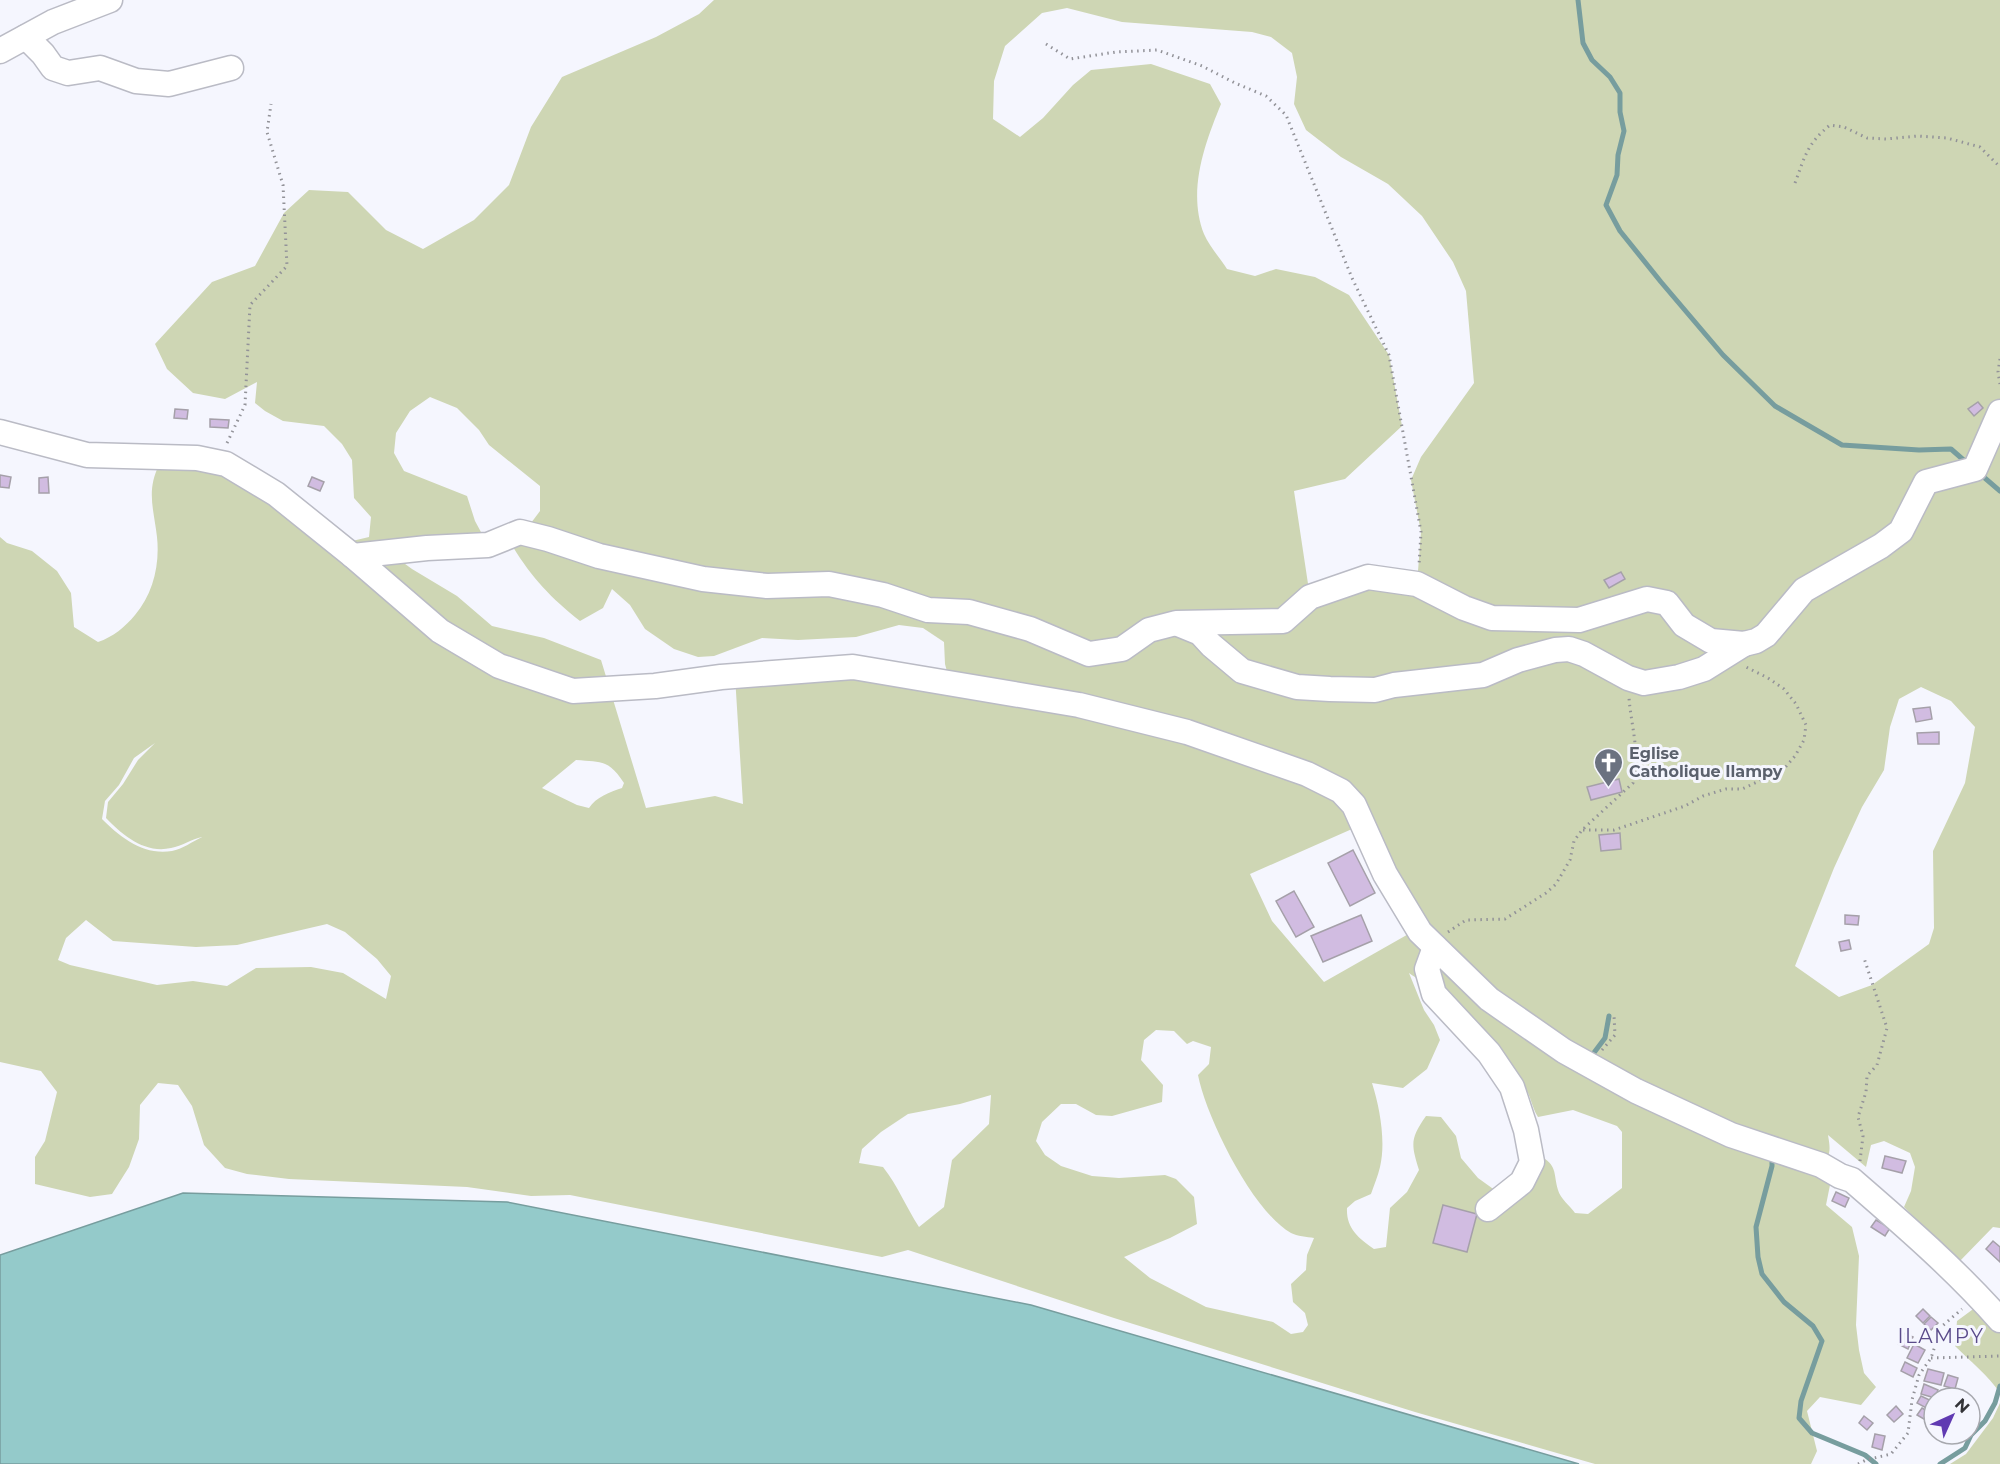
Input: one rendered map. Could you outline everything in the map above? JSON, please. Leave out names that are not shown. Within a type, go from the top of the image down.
[{"type":"street","points":[[0,51],[53,22],[110,0]]},
{"type":"street","points":[[26,37],[53,68],[68,73],[100,68],[136,81],[169,84],[231,68]]},
{"type":"street","points":[[1176,623],[1200,633],[1242,671],[1297,687],[1376,690],[1403,684],[1450,680],[1483,675],[1518,660],[1555,650],[1569,649],[1584,654],[1628,678],[1644,683],[1679,677],[1704,669],[1766,635],[1804,590],[1881,546],[1901,531],[1926,482],[1975,469],[2000,412]]},
{"type":"street","points":[[0,432],[87,455],[197,459],[226,464],[276,494],[440,631],[499,666],[573,691],[655,686],[721,677],[853,667],[1079,705],[1186,732],[1307,774],[1341,791],[1354,805],[1385,874],[1420,932],[1489,999],[1564,1051],[1636,1091],[1731,1136],[1821,1165],[1852,1180],[1925,1243],[2000,1320]]},
{"type":"street","points":[[353,556],[427,548],[488,545],[520,532],[599,556],[703,579],[767,586],[829,584],[883,595],[928,610],[969,612],[1030,629],[1089,654],[1122,649],[1149,630],[1176,623],[1283,621],[1310,597],[1368,577],[1417,584],[1464,608],[1492,618],[1579,620],[1647,599],[1667,603],[1684,625],[1711,641],[1737,649]]},
{"type":"street","points":[[1435,947],[1427,969],[1434,994],[1489,1053],[1512,1087],[1526,1130],[1532,1162],[1522,1182],[1488,1209]]},
{"type":"path","points":[[1046,44],[1070,59],[1116,52],[1157,51],[1202,66],[1266,96],[1286,115],[1352,278],[1389,355],[1421,532],[1417,584]]},
{"type":"path","points":[[216,462],[245,405],[250,305],[287,266],[283,185],[267,132],[271,104]]},
{"type":"path","points":[[1795,183],[1815,137],[1830,125],[1844,126],[1867,138],[1918,136],[1947,138],[1980,147],[2000,167]]},
{"type":"path","points":[[2000,359],[1998,372],[2000,384]]},
{"type":"path","points":[[1582,830],[1614,830],[1685,806],[1703,796],[1726,789],[1742,789],[1783,770],[1795,756],[1804,740],[1806,725],[1796,704],[1784,689],[1768,678],[1747,670],[1737,649]]},
{"type":"path","points":[[1435,947],[1446,934],[1466,920],[1505,919],[1546,893],[1556,884],[1570,860],[1574,841],[1582,830],[1633,783],[1634,742],[1628,678]]},
{"type":"path","points":[[1852,1180],[1860,1159],[1863,1136],[1858,1117],[1866,1092],[1867,1076],[1877,1065],[1887,1028],[1864,957]]},
{"type":"path","points":[[1590,1066],[1615,1035],[1614,1016]]},
{"type":"path","points":[[1858,1464],[1872,1458],[1892,1454],[1908,1433],[1912,1400],[1919,1375],[1931,1358],[1936,1342],[1934,1333],[1979,1296]]},
{"type":"path","points":[[1931,1358],[2000,1356]]},
{"type":"green space","points":[[714,0],[2000,0],[2000,1228],[1993,1227],[1958,1263],[1904,1207],[1911,1191],[1915,1167],[1910,1153],[1884,1141],[1871,1145],[1866,1167],[1828,1135],[1829,1155],[1821,1165],[1840,1176],[1831,1180],[1826,1205],[1852,1227],[1859,1256],[1856,1325],[1859,1350],[1864,1373],[1876,1387],[1861,1405],[1820,1397],[1807,1411],[1817,1451],[1811,1464],[1595,1464],[1415,1412],[1114,1318],[908,1250],[882,1257],[570,1195],[531,1196],[467,1187],[289,1179],[247,1174],[225,1168],[204,1145],[192,1106],[178,1085],[158,1083],[140,1105],[139,1139],[129,1167],[112,1194],[90,1197],[35,1184],[35,1157],[45,1141],[57,1092],[41,1071],[0,1062],[0,537],[7,543],[32,551],[57,571],[71,593],[74,627],[98,642],[127,624],[141,607],[151,588],[158,548],[152,492],[159,465],[187,463],[225,470],[256,489],[327,547],[369,537],[371,517],[354,498],[352,460],[342,444],[324,426],[283,421],[265,411],[255,403],[257,382],[225,399],[193,393],[167,369],[155,344],[212,282],[255,266],[284,213],[309,190],[348,192],[386,230],[423,249],[474,220],[509,185],[531,127],[562,77],[656,37],[699,14]],"holes":[[[1067,8],[1122,22],[1252,32],[1271,37],[1292,53],[1297,77],[1294,104],[1306,130],[1341,157],[1388,184],[1422,216],[1453,262],[1466,291],[1474,383],[1421,457],[1411,480],[1421,532],[1417,584],[1368,577],[1310,597],[1294,491],[1345,479],[1402,426],[1389,355],[1349,295],[1315,277],[1276,269],[1255,276],[1227,269],[1212,247],[1204,234],[1197,201],[1204,151],[1221,104],[1210,84],[1151,64],[1091,70],[1073,85],[1043,118],[1020,137],[993,119],[994,81],[1005,46],[1042,13]],[[430,397],[457,408],[479,430],[489,445],[540,486],[540,511],[513,547],[543,587],[580,621],[603,608],[612,589],[630,605],[645,629],[674,649],[698,657],[714,656],[762,638],[798,640],[856,637],[899,625],[923,628],[944,642],[945,664],[950,683],[1079,705],[1187,732],[1307,774],[1341,791],[1354,805],[1385,874],[1420,932],[1433,946],[1414,939],[1412,932],[1324,982],[1272,921],[1250,874],[1352,829],[1347,813],[1332,798],[1304,783],[1124,723],[999,697],[891,682],[884,672],[853,667],[735,676],[743,804],[715,796],[646,808],[601,660],[544,638],[492,626],[457,596],[390,553],[427,548],[488,545],[475,521],[467,496],[404,471],[394,453],[396,433],[410,411]],[[1921,687],[1951,701],[1975,727],[1965,783],[1933,851],[1934,928],[1929,944],[1872,985],[1839,997],[1795,966],[1834,868],[1862,807],[1884,770],[1890,727],[1899,699]],[[155,743],[138,760],[108,802],[106,818],[127,837],[152,848],[171,848],[202,837],[172,851],[152,851],[133,844],[102,819],[105,801],[119,785],[134,758]],[[576,760],[592,761],[609,766],[624,783],[622,788],[599,798],[589,808],[577,805],[542,788]],[[86,920],[113,941],[196,947],[237,945],[327,924],[345,932],[377,959],[391,976],[386,999],[343,973],[311,967],[256,968],[227,986],[193,981],[157,985],[70,965],[58,960],[66,938]],[[1409,973],[1468,1012],[1481,1039],[1477,1050],[1481,1062],[1512,1087],[1516,1081],[1521,1084],[1528,1092],[1538,1117],[1573,1110],[1617,1126],[1622,1132],[1622,1188],[1588,1214],[1575,1213],[1559,1193],[1552,1166],[1539,1155],[1532,1162],[1522,1182],[1503,1196],[1478,1178],[1461,1158],[1456,1136],[1441,1117],[1426,1116],[1417,1130],[1413,1148],[1419,1170],[1407,1192],[1390,1208],[1386,1247],[1374,1249],[1363,1241],[1351,1227],[1347,1208],[1355,1201],[1371,1194],[1380,1167],[1381,1125],[1372,1083],[1403,1088],[1427,1069],[1440,1040],[1424,1010]],[[1156,1030],[1174,1031],[1187,1044],[1193,1041],[1211,1047],[1209,1064],[1198,1075],[1211,1114],[1233,1162],[1247,1185],[1276,1222],[1291,1233],[1314,1238],[1307,1255],[1306,1270],[1291,1284],[1293,1302],[1305,1313],[1308,1325],[1303,1332],[1291,1334],[1273,1322],[1206,1307],[1150,1278],[1124,1257],[1197,1224],[1194,1197],[1176,1179],[1165,1175],[1119,1178],[1092,1176],[1061,1166],[1045,1155],[1036,1141],[1042,1122],[1061,1104],[1076,1104],[1096,1115],[1112,1116],[1162,1102],[1163,1085],[1141,1060],[1144,1040]],[[991,1095],[989,1124],[952,1160],[944,1207],[919,1227],[883,1167],[859,1163],[862,1149],[881,1132],[908,1114],[960,1104]]]},
{"type":"green space","points":[[1976,1307],[2000,1333],[2000,1393],[1955,1346],[1957,1321]]},
{"type":"green space","points":[[2000,1403],[2000,1464],[1950,1464],[1966,1454],[1972,1446],[1982,1446],[1982,1433]]},
{"type":"water","points":[[183,1193],[507,1202],[1031,1305],[1579,1464],[0,1464],[0,1255]]},
{"type":"building","points":[[1978,402],[1983,408],[1974,416],[1968,409]]},
{"type":"building","points":[[175,409],[188,410],[187,419],[174,418]]},
{"type":"building","points":[[210,419],[229,420],[228,428],[210,427]]},
{"type":"building","points":[[0,475],[11,477],[9,488],[0,487]]},
{"type":"building","points":[[48,477],[49,493],[39,493],[39,478]]},
{"type":"building","points":[[312,477],[324,482],[320,491],[308,486]]},
{"type":"building","points":[[1621,572],[1625,579],[1609,588],[1604,580]]},
{"type":"building","points":[[1930,707],[1932,719],[1916,722],[1913,709]]},
{"type":"building","points":[[1939,732],[1939,744],[1918,744],[1917,733]]},
{"type":"building","points":[[1619,779],[1622,792],[1591,800],[1587,787]]},
{"type":"building","points":[[1620,833],[1621,849],[1601,851],[1599,835]]},
{"type":"building","points":[[1353,850],[1375,893],[1350,906],[1328,863]]},
{"type":"building","points":[[1294,891],[1314,927],[1296,937],[1276,901]]},
{"type":"building","points":[[1361,915],[1372,941],[1323,962],[1311,936]]},
{"type":"building","points":[[1845,915],[1859,916],[1858,925],[1845,924]]},
{"type":"building","points":[[1849,940],[1851,949],[1841,951],[1839,942]]},
{"type":"building","points":[[1885,1156],[1906,1161],[1902,1173],[1882,1168]]},
{"type":"building","points":[[1836,1192],[1849,1198],[1845,1207],[1832,1201]]},
{"type":"building","points":[[1443,1205],[1477,1214],[1467,1252],[1433,1243]]},
{"type":"building","points":[[1876,1220],[1890,1228],[1885,1236],[1871,1227]]},
{"type":"building","points":[[1993,1241],[2000,1247],[2000,1262],[1986,1249]]},
{"type":"building","points":[[1923,1309],[1930,1316],[1923,1323],[1916,1316]]},
{"type":"building","points":[[1931,1317],[1938,1323],[1931,1330],[1924,1324]]},
{"type":"building","points":[[1903,1333],[1913,1337],[1908,1349],[1898,1344]]},
{"type":"building","points":[[1914,1344],[1925,1350],[1918,1363],[1907,1358]]},
{"type":"building","points":[[1905,1362],[1917,1368],[1913,1377],[1901,1371]]},
{"type":"building","points":[[1928,1369],[1944,1373],[1941,1385],[1924,1381]]},
{"type":"building","points":[[1948,1375],[1958,1378],[1956,1386],[1944,1386]]},
{"type":"building","points":[[1921,1396],[1922,1396],[1922,1406],[1917,1403]]},
{"type":"building","points":[[1896,1406],[1903,1414],[1894,1422],[1887,1415]]},
{"type":"building","points":[[1922,1408],[1922,1418],[1917,1415]]},
{"type":"building","points":[[1864,1416],[1873,1423],[1867,1430],[1859,1423]]},
{"type":"building","points":[[1875,1434],[1885,1436],[1882,1450],[1872,1447]]},
{"type":"waterway","points":[[1578,0],[1583,43],[1592,60],[1610,77],[1620,93],[1620,112],[1624,131],[1618,155],[1617,175],[1606,205],[1620,231],[1661,282],[1723,355],[1775,406],[1842,445],[1919,450],[1951,449],[1967,463]]},
{"type":"waterway","points":[[1979,473],[2000,491]]},
{"type":"waterway","points":[[1590,1058],[1605,1038],[1609,1016]]},
{"type":"waterway","points":[[1772,1156],[1772,1166],[1756,1227],[1758,1257],[1762,1274],[1784,1302],[1813,1326],[1822,1341],[1801,1401],[1799,1418],[1812,1433],[1865,1455],[1876,1464]]},
{"type":"waterway","points":[[1940,1464],[1965,1448],[1971,1435],[1985,1421],[1995,1403],[2000,1386]]},
{"type":"place","name":"Eglise Catholique Ilampy","points":[[1608,788]]},
{"type":"district","name":"ILAMPY","points":[[1941,1336]]}]
